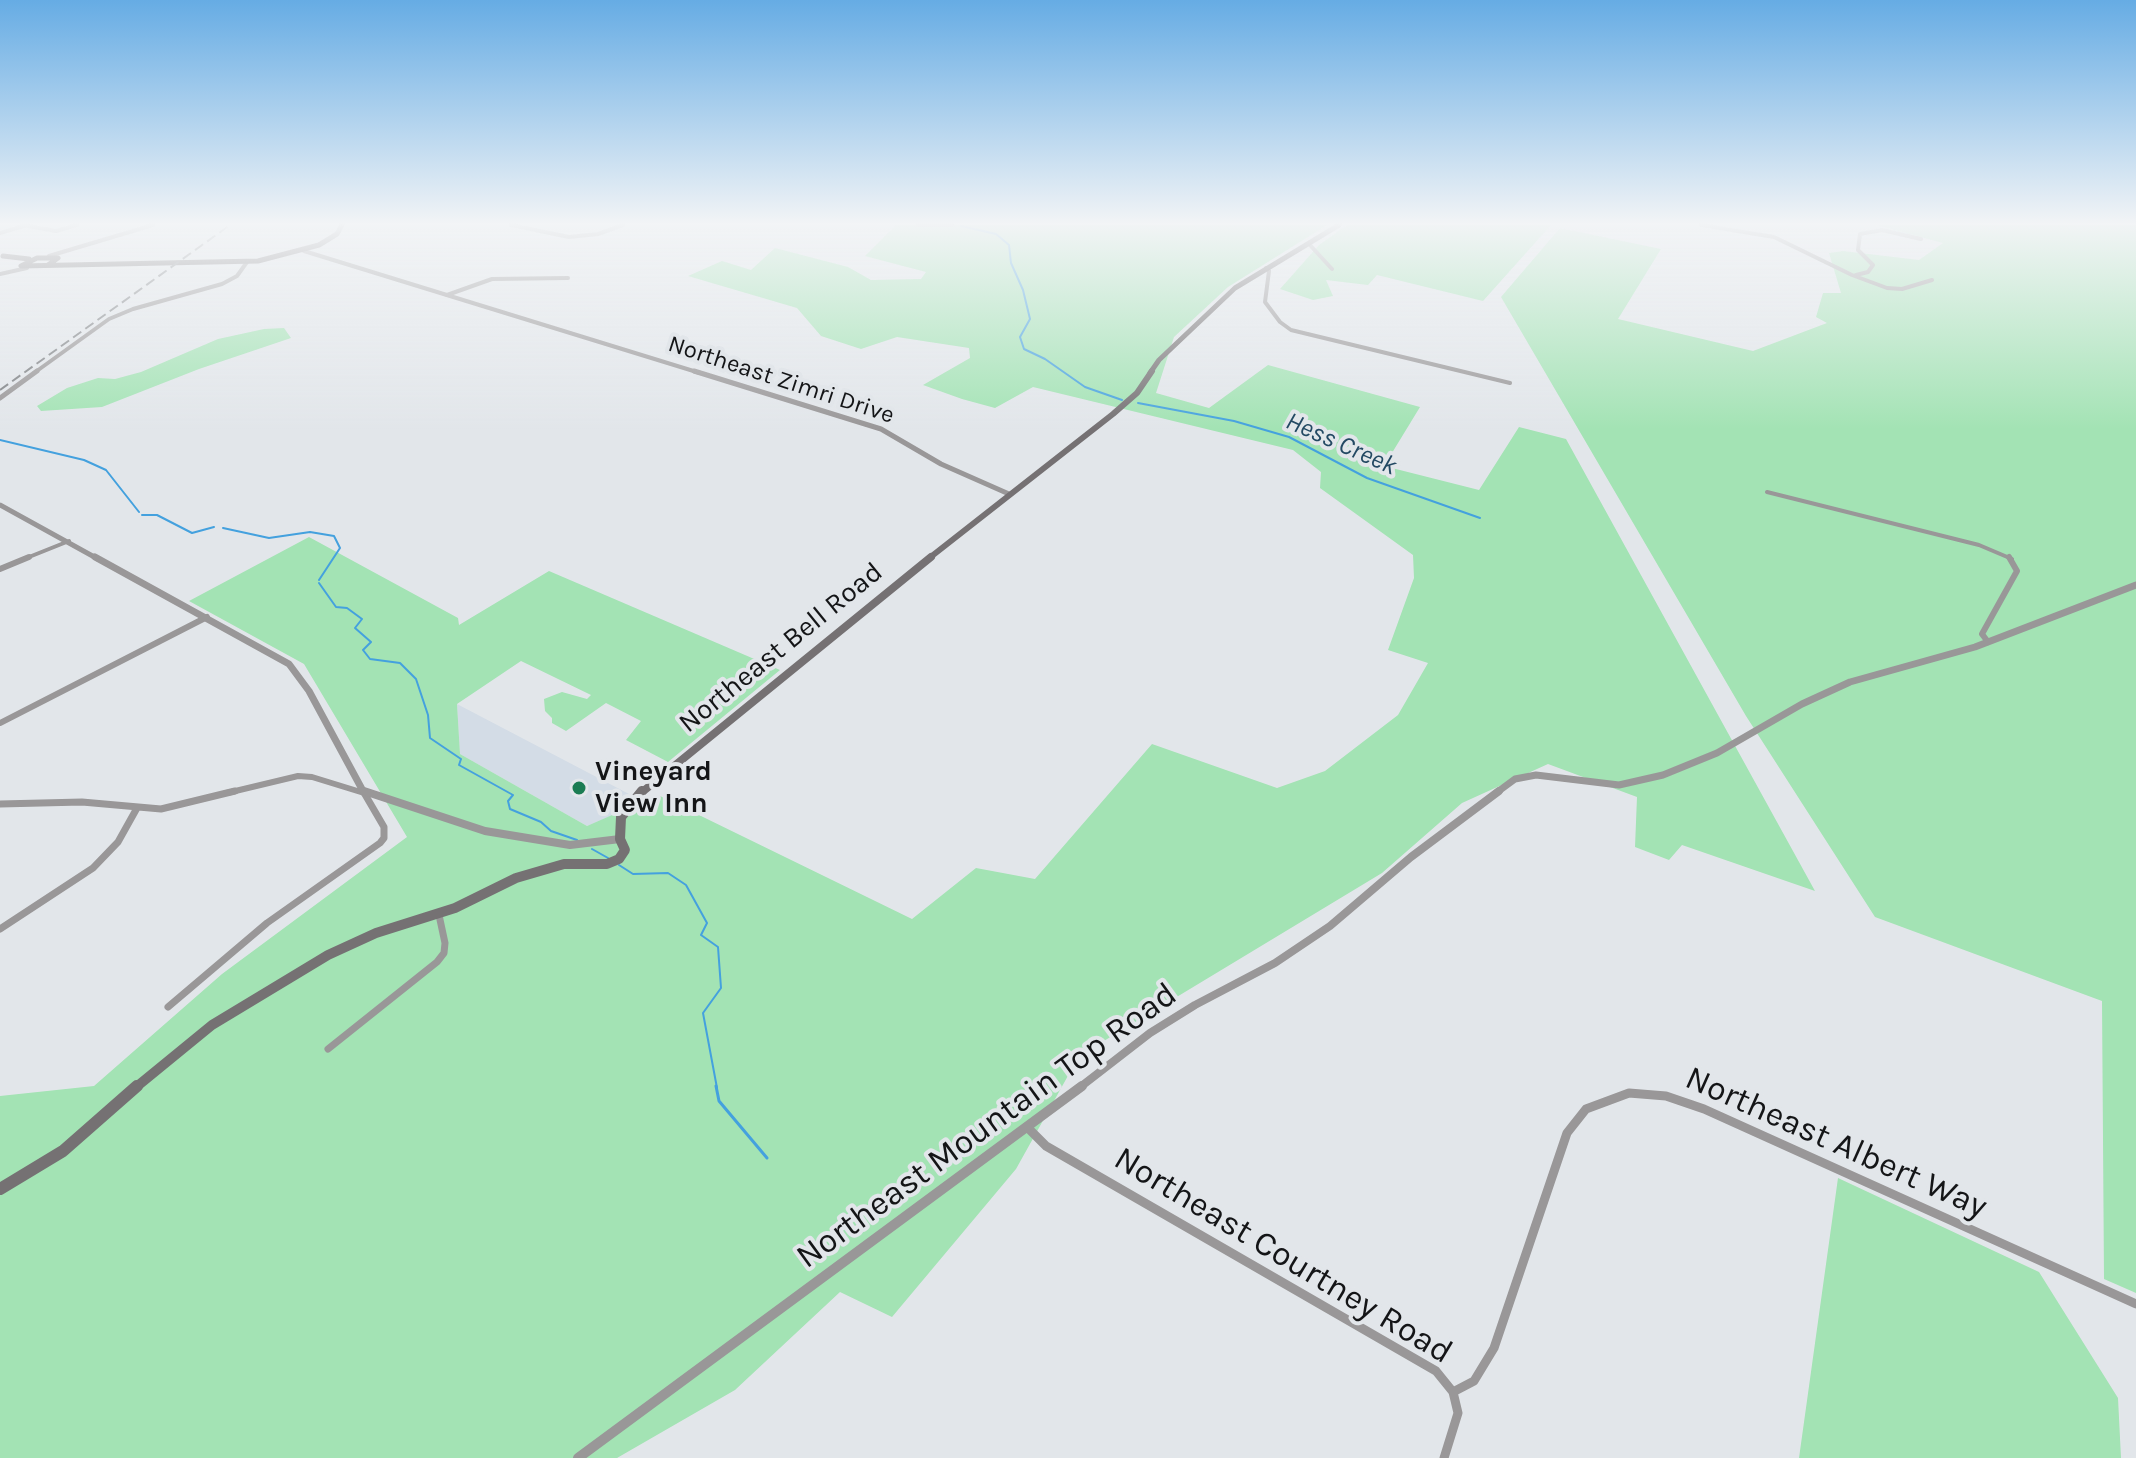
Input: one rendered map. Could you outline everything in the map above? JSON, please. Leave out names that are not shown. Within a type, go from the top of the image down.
[{"type":"main road","name":"Northeast Bell Road","points":[[0,1189],[63,1151],[186,1044],[236,1010],[348,945],[439,915],[516,878],[574,863],[611,863],[624,853],[620,839],[621,817],[644,789],[1009,494],[1113,414],[1137,393],[1159,360],[1230,293]]},
{"type":"street","points":[[0,398],[109,319],[193,293]]},
{"type":"street","name":"Northeast Zimri Drive","points":[[441,293],[881,429],[941,464],[1009,494]]},
{"type":"street","points":[[447,295],[453,293]]},
{"type":"street","points":[[1266,293],[1265,302],[1280,322],[1291,330],[1510,383]]},
{"type":"street","points":[[1767,492],[1979,545],[2011,558],[2017,571],[1982,634],[1988,642]]},
{"type":"street","points":[[0,505],[282,659],[298,673],[384,827],[384,838],[373,850],[267,923],[168,1007]]},
{"type":"street","points":[[0,569],[69,541]]},
{"type":"street","name":"Northeast Mountain Top Road","points":[[578,1458],[836,1270],[989,1152],[1028,1128],[1170,1019],[1299,949],[1499,788],[1515,779],[1536,775],[1619,785],[1663,775],[1717,753],[1832,689],[1988,642],[2136,585]]},
{"type":"street","points":[[0,723],[207,617]]},
{"type":"street","points":[[0,804],[82,802],[137,808],[175,807],[298,776],[326,780],[485,831],[570,845],[620,839]]},
{"type":"street","points":[[0,929],[93,868],[118,842],[137,808]]},
{"type":"street","points":[[328,1049],[437,962],[444,953],[445,943],[439,915]]},
{"type":"street","name":"Northeast Albert Way","points":[[1453,1392],[1474,1381],[1494,1348],[1567,1133],[1586,1109],[1629,1093],[1666,1096],[1704,1109],[2136,1304]]},
{"type":"street","name":"Northeast Courtney Road","points":[[1028,1128],[1046,1146],[1436,1371],[1453,1392],[1458,1413],[1444,1458]]},
{"type":"shaded area","points":[[457,704],[629,794],[621,812],[587,826],[460,754]]},
{"type":"green space","points":[[746,293],[1221,293],[1174,337],[1156,393],[1209,408],[1268,365],[1420,407],[1384,466],[1479,490],[1519,427],[1566,439],[1815,891],[1682,845],[1669,860],[1635,847],[1637,797],[1548,764],[1462,803],[1382,873],[1079,1056],[1016,1169],[892,1317],[840,1292],[735,1390],[617,1458],[0,1458],[0,1096],[94,1086],[222,974],[407,837],[304,664],[189,601],[309,537],[458,618],[459,625],[549,571],[780,670],[668,762],[626,740],[641,721],[606,703],[566,731],[552,723],[552,718],[545,711],[544,699],[562,692],[587,699],[591,695],[521,661],[457,704],[460,754],[587,826],[658,795],[912,919],[976,868],[1035,879],[1152,744],[1277,788],[1325,771],[1398,715],[1428,663],[1388,650],[1414,578],[1413,555],[1320,488],[1321,472],[1293,450],[1033,387],[995,408],[962,399],[923,385],[970,358],[969,348],[897,337],[861,349],[821,336],[797,308]]},
{"type":"green space","points":[[1292,293],[1332,293],[1333,296],[1313,300]]},
{"type":"green space","points":[[1451,293],[1490,293],[1483,301]]},
{"type":"green space","points":[[1504,293],[1634,293],[1618,319],[1753,351],[1827,323],[1816,317],[1823,293],[2136,293],[2136,1293],[2104,1279],[2102,1001],[1875,917],[1746,716],[1501,297]]},
{"type":"green space","points":[[284,328],[291,338],[199,369],[102,407],[41,411],[37,406],[67,388],[98,378],[115,379],[141,372],[218,339]]},
{"type":"green space","points":[[1838,1178],[2039,1272],[2118,1398],[2121,1458],[1799,1458]]},
{"type":"waterway","name":"Hess Creek","points":[[1024,293],[1030,319],[1020,337],[1024,349],[1045,359],[1085,387],[1122,400]]},
{"type":"waterway","name":"Hess Creek","points":[[1138,403],[1234,421],[1289,437],[1367,478],[1480,518]]},
{"type":"waterway","points":[[0,440],[84,460],[106,470],[139,512]]},
{"type":"waterway","points":[[142,515],[157,515],[192,533],[214,527]]},
{"type":"waterway","points":[[223,528],[269,538],[310,532],[334,536],[340,548],[319,580]]},
{"type":"waterway","points":[[319,583],[336,607],[347,608],[362,619],[355,628],[371,642],[363,650],[370,659],[400,663],[416,679],[428,715],[430,738],[461,759],[459,765],[513,795],[508,801],[510,809],[541,822],[551,831],[577,840]]},
{"type":"waterway","points":[[592,849],[608,858]]},
{"type":"waterway","points":[[619,865],[633,874],[668,873],[686,885],[707,923],[701,935],[718,947],[721,988],[703,1013],[717,1088]]},
{"type":"waterway","points":[[716,1086],[719,1101],[767,1158]]},
{"type":"railway","points":[[0,390],[135,293]]},
{"type":"place","name":"Vineyard View Inn","points":[[579,788]]}]
